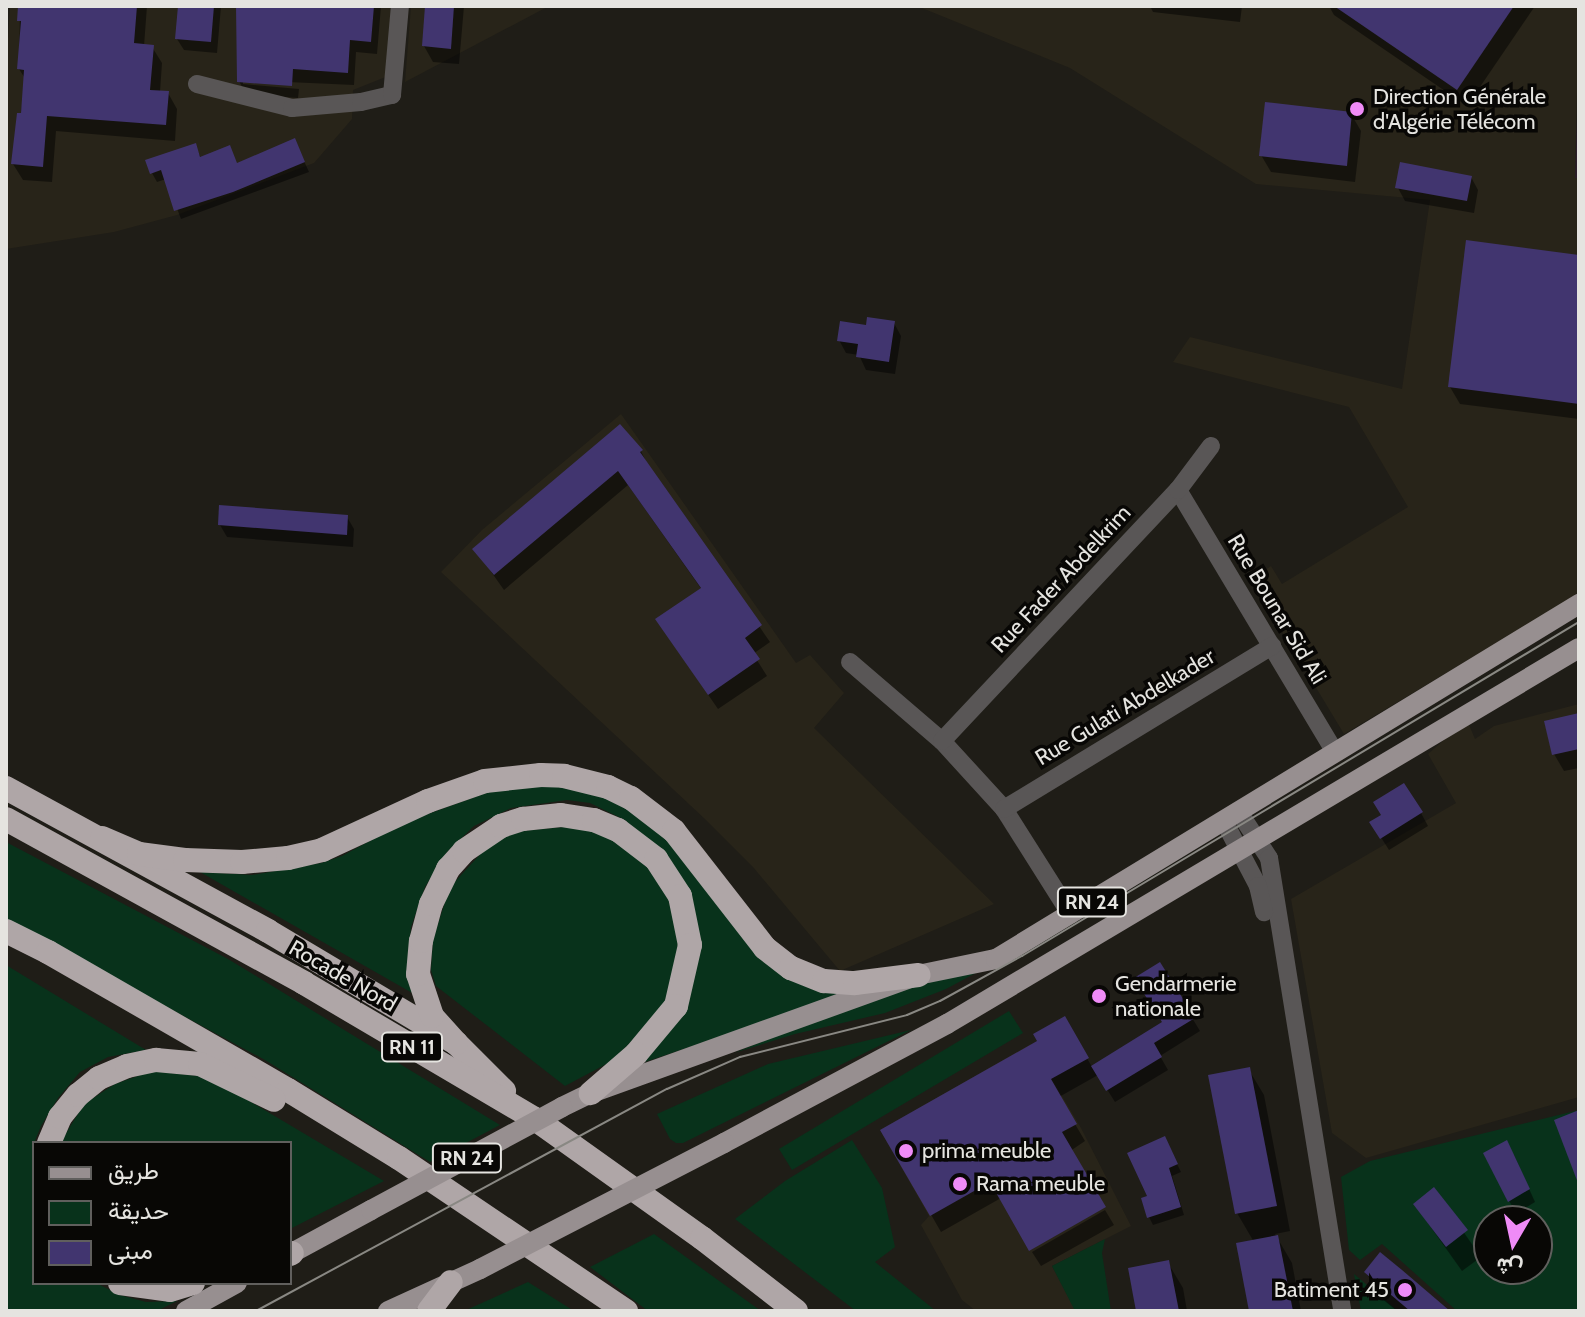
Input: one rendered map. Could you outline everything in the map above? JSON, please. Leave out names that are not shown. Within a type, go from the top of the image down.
[{"type":"highway","points":[[102,838],[139,854],[185,860],[242,862],[288,858],[322,850],[428,801],[485,781],[541,775],[564,776],[608,787],[631,798],[674,831],[765,948],[791,968],[824,981],[855,983],[918,975]]},
{"type":"highway","points":[[6,788],[102,838],[456,1043]]},
{"type":"highway","points":[[528,1115],[432,1016],[418,974],[421,941],[431,904],[448,869],[464,851],[501,826],[523,819],[561,815],[594,820],[618,830],[656,859],[680,896],[690,945],[676,1006],[636,1054],[591,1093]]},
{"type":"highway","name":"Rocade Nord","points":[[6,819],[304,983],[528,1115],[702,1238],[796,1311]]},
{"type":"highway","points":[[6,931],[221,1052],[399,1158],[584,1281],[623,1311]]},
{"type":"highway","points":[[50,1141],[60,1117],[78,1095],[99,1078],[127,1066],[156,1060],[200,1064],[399,1158]]},
{"type":"highway","points":[[429,1311],[451,1282]]},
{"type":"highway","points":[[134,1285],[170,1290],[186,1285]]},
{"type":"main road","name":"RN 24","points":[[292,1253],[591,1093],[918,975],[996,959],[1579,604]]},
{"type":"main road","name":"RN 24","points":[[388,1311],[480,1269],[947,1024],[1579,648]]},
{"type":"main road","points":[[186,1311],[233,1285]]},
{"type":"street","points":[[197,84],[292,108],[361,102],[392,95],[400,6]]},
{"type":"street","name":"Rue Fader Abdelkrim","points":[[942,741],[1178,490],[1211,446]]},
{"type":"street","name":"Rue Bounar Sid Ali","points":[[1178,490],[1335,752]]},
{"type":"street","name":"Rue Gulati Abdelkader","points":[[1004,809],[1272,646]]},
{"type":"street","points":[[850,662],[942,741],[1004,809],[1071,915]]},
{"type":"street","points":[[1231,816],[1250,846],[1342,1311]]},
{"type":"street","points":[[1319,1205],[1331,1311]]},
{"type":"shaded area","points":[[10,6],[391,6],[388,76],[353,90],[352,119],[314,163],[177,215],[114,232],[6,249],[6,71]]},
{"type":"shaded area","points":[[411,6],[549,6],[405,82]]},
{"type":"shaded area","points":[[917,6],[1579,6],[1575,177],[1579,179],[1579,594],[1344,734],[1251,580],[1271,566],[1282,584],[1408,507],[1349,407],[1173,362],[1190,337],[1402,389],[1430,200],[1256,184],[1070,68]]},
{"type":"shaded area","points":[[1579,60],[1579,179],[1575,178]]},
{"type":"shaded area","points":[[621,414],[796,663],[810,655],[844,693],[814,728],[994,904],[840,971],[753,867],[706,820],[441,572],[482,530]]},
{"type":"shaded area","points":[[1579,704],[1579,1097],[1366,1158],[1332,1133],[1291,899],[1456,803],[1428,754],[1467,720],[1475,739],[1494,726]]},
{"type":"shaded area","points":[[1031,1044],[1081,1128],[1131,1226],[1052,1266],[1076,1311],[976,1311],[962,1300],[921,1225],[929,1216],[880,1130]]},
{"type":"green space","points":[[503,787],[576,787],[629,806],[682,854],[740,933],[850,993],[636,1065],[689,994],[671,862],[625,820],[590,803],[567,800],[511,808],[474,826],[447,852],[425,887],[411,927],[408,962],[414,994],[200,872],[252,875],[321,863],[342,856],[403,823]]},
{"type":"green space","points":[[586,825],[645,857],[679,915],[677,968],[662,1010],[612,1061],[565,1086],[436,986],[431,970],[433,939],[450,887],[487,847],[510,832]]},
{"type":"green space","points":[[6,842],[228,959],[500,1125],[430,1162],[265,1060],[6,920]]},
{"type":"green space","points":[[6,965],[146,1050],[108,1057],[80,1072],[58,1098],[35,1141],[32,1141],[32,1285],[100,1285],[120,1295],[146,1302],[177,1301],[157,1311],[6,1311]]},
{"type":"green space","points":[[987,967],[946,989],[885,1013],[795,1034],[734,1053],[871,997]]},
{"type":"green space","points":[[1009,1011],[1023,1033],[792,1170],[779,1149]]},
{"type":"green space","points":[[911,1030],[683,1143],[670,1139],[657,1114],[768,1064]]},
{"type":"green space","points":[[152,1071],[209,1077],[384,1181],[292,1228],[292,1141],[61,1141],[84,1104],[115,1084]]},
{"type":"green space","points":[[1579,1110],[1579,1311],[1457,1311],[1382,1244],[1360,1260],[1349,1250],[1341,1177],[1370,1161]]},
{"type":"green space","points":[[852,1140],[882,1188],[895,1247],[875,1262],[936,1311],[856,1311],[735,1219],[785,1181]]},
{"type":"green space","points":[[654,1234],[761,1311],[648,1311],[590,1267]]},
{"type":"green space","points":[[1105,1239],[1102,1253],[1111,1311],[1075,1311],[1052,1266]]},
{"type":"green space","points":[[1354,1274],[1398,1311],[1361,1311]]},
{"type":"green space","points":[[528,1282],[574,1311],[464,1311]]},
{"type":"building","points":[[18,6],[137,6],[134,43],[154,45],[150,90],[169,91],[166,125],[47,116],[43,167],[11,164],[17,113],[21,113],[24,70],[17,69],[21,21],[17,21]]},
{"type":"building","points":[[178,6],[214,6],[211,42],[175,39]]},
{"type":"building","points":[[236,6],[374,6],[371,42],[350,40],[348,73],[293,69],[292,86],[237,82]]},
{"type":"building","points":[[425,6],[454,6],[451,49],[422,46]]},
{"type":"building","points":[[1334,6],[1514,6],[1457,90]]},
{"type":"building","points":[[1265,102],[1352,112],[1347,166],[1259,156]]},
{"type":"building","points":[[295,138],[305,162],[233,192],[174,211],[161,170],[150,174],[145,160],[196,143],[200,157],[230,145],[237,163]]},
{"type":"building","points":[[1400,162],[1472,176],[1467,201],[1395,188]]},
{"type":"building","points":[[1466,240],[1579,255],[1579,404],[1448,387]]},
{"type":"building","points":[[867,317],[895,321],[889,362],[856,357],[858,344],[837,341],[840,321],[866,325]]},
{"type":"building","points":[[620,424],[643,450],[640,452],[762,625],[745,638],[760,659],[708,695],[655,619],[701,588],[618,471],[494,575],[472,549]]},
{"type":"building","points":[[219,505],[348,515],[347,535],[218,525]]},
{"type":"building","points":[[1579,713],[1579,749],[1552,755],[1544,721]]},
{"type":"building","points":[[1404,783],[1423,812],[1380,839],[1369,822],[1381,815],[1373,802]]},
{"type":"building","points":[[1160,962],[1195,1018],[1154,1043],[1162,1057],[1106,1091],[1091,1066],[1162,1022],[1134,978]]},
{"type":"building","points":[[1065,1016],[1089,1058],[1051,1079],[1077,1124],[1062,1132],[1106,1207],[1029,1251],[990,1182],[930,1216],[880,1130],[1037,1041],[1033,1034]]},
{"type":"building","points":[[1250,1067],[1277,1206],[1235,1214],[1208,1075]]},
{"type":"building","points":[[1579,1110],[1579,1183],[1578,1183],[1554,1120]]},
{"type":"building","points":[[1165,1136],[1178,1164],[1169,1168],[1181,1207],[1147,1218],[1141,1198],[1147,1196],[1127,1153]]},
{"type":"building","points":[[1507,1140],[1530,1189],[1508,1202],[1483,1153]]},
{"type":"building","points":[[1434,1187],[1468,1230],[1446,1247],[1413,1204]]},
{"type":"building","points":[[1278,1235],[1293,1311],[1249,1311],[1236,1243]]},
{"type":"building","name":"Batiment 45","points":[[1380,1252],[1450,1311],[1410,1311],[1364,1272]]},
{"type":"building","points":[[1169,1260],[1179,1311],[1136,1311],[1128,1268]]},
{"type":"tram line","points":[[256,1311],[667,1089],[740,1057],[907,1015],[940,1001],[1022,956],[1579,622]]},
{"type":"place","name":"Direction Générale d'Algérie Télécom","points":[[1357,109]]},
{"type":"place","name":"Gendarmerie nationale","points":[[1099,996]]},
{"type":"place","name":"prima meuble","points":[[906,1151]]},
{"type":"place","name":"Rama meuble","points":[[960,1184]]},
{"type":"place","name":"Batiment 45","points":[[1405,1290]]}]
